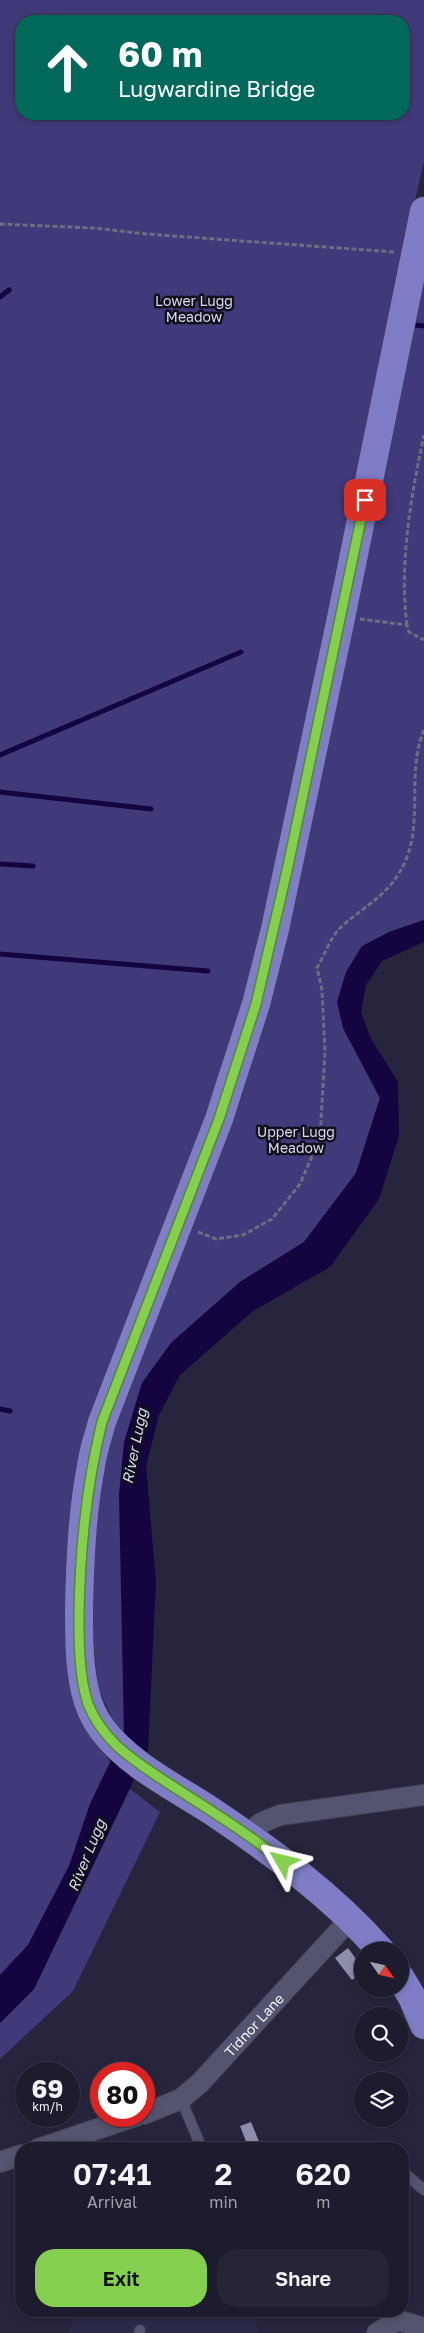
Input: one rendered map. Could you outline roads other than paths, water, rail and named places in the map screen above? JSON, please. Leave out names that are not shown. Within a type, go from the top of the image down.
[{"type":"highway","points":[[373,1942],[350,1918],[271,1852],[157,1776],[116,1745],[101,1727],[89,1706],[84,1691],[79,1638],[80,1568],[83,1520],[91,1465],[102,1422],[219,1119],[256,1004],[277,920],[424,212]]},
{"type":"highway","points":[[409,1992],[424,2025]]},
{"type":"street","points":[[246,1835],[261,1824],[280,1815],[424,1795]]},
{"type":"street","name":"Tidnor Lane","points":[[155,2110],[181,2099],[200,2083],[350,1918]]},
{"type":"street","points":[[59,2142],[103,2127]]},
{"type":"street","points":[[0,2162],[15,2157]]},
{"type":"street","points":[[376,2333],[398,2320],[424,2328]]},
{"type":"lane","points":[[181,2099],[199,2142]]},
{"type":"lane","points":[[409,2177],[424,2190]]},
{"type":"water","name":"River Lugg","points":[[424,920],[424,942],[382,961],[366,985],[361,1012],[370,1037],[398,1082],[399,1136],[379,1199],[330,1267],[253,1311],[180,1375],[159,1415],[146,1466],[156,1582],[148,1750],[34,1989],[0,2023],[0,1975],[28,1945],[69,1866],[90,1804],[124,1734],[119,1495],[124,1442],[142,1383],[171,1343],[240,1282],[304,1242],[356,1173],[380,1098],[343,1028],[337,1002],[346,972],[362,946],[389,932]]},
{"type":"waterway","points":[[0,297],[9,290]]},
{"type":"waterway","points":[[416,325],[424,326]]},
{"type":"waterway","points":[[0,755],[241,652]]},
{"type":"waterway","points":[[0,792],[151,809]]},
{"type":"waterway","points":[[0,864],[33,866]]},
{"type":"waterway","points":[[0,954],[208,971]]},
{"type":"waterway","points":[[0,1409],[10,1411]]},
{"type":"park label","name":"Lower Lugg Meadow","points":[[194,308]]},
{"type":"park label","name":"Upper Lugg Meadow","points":[[296,1140]]}]
